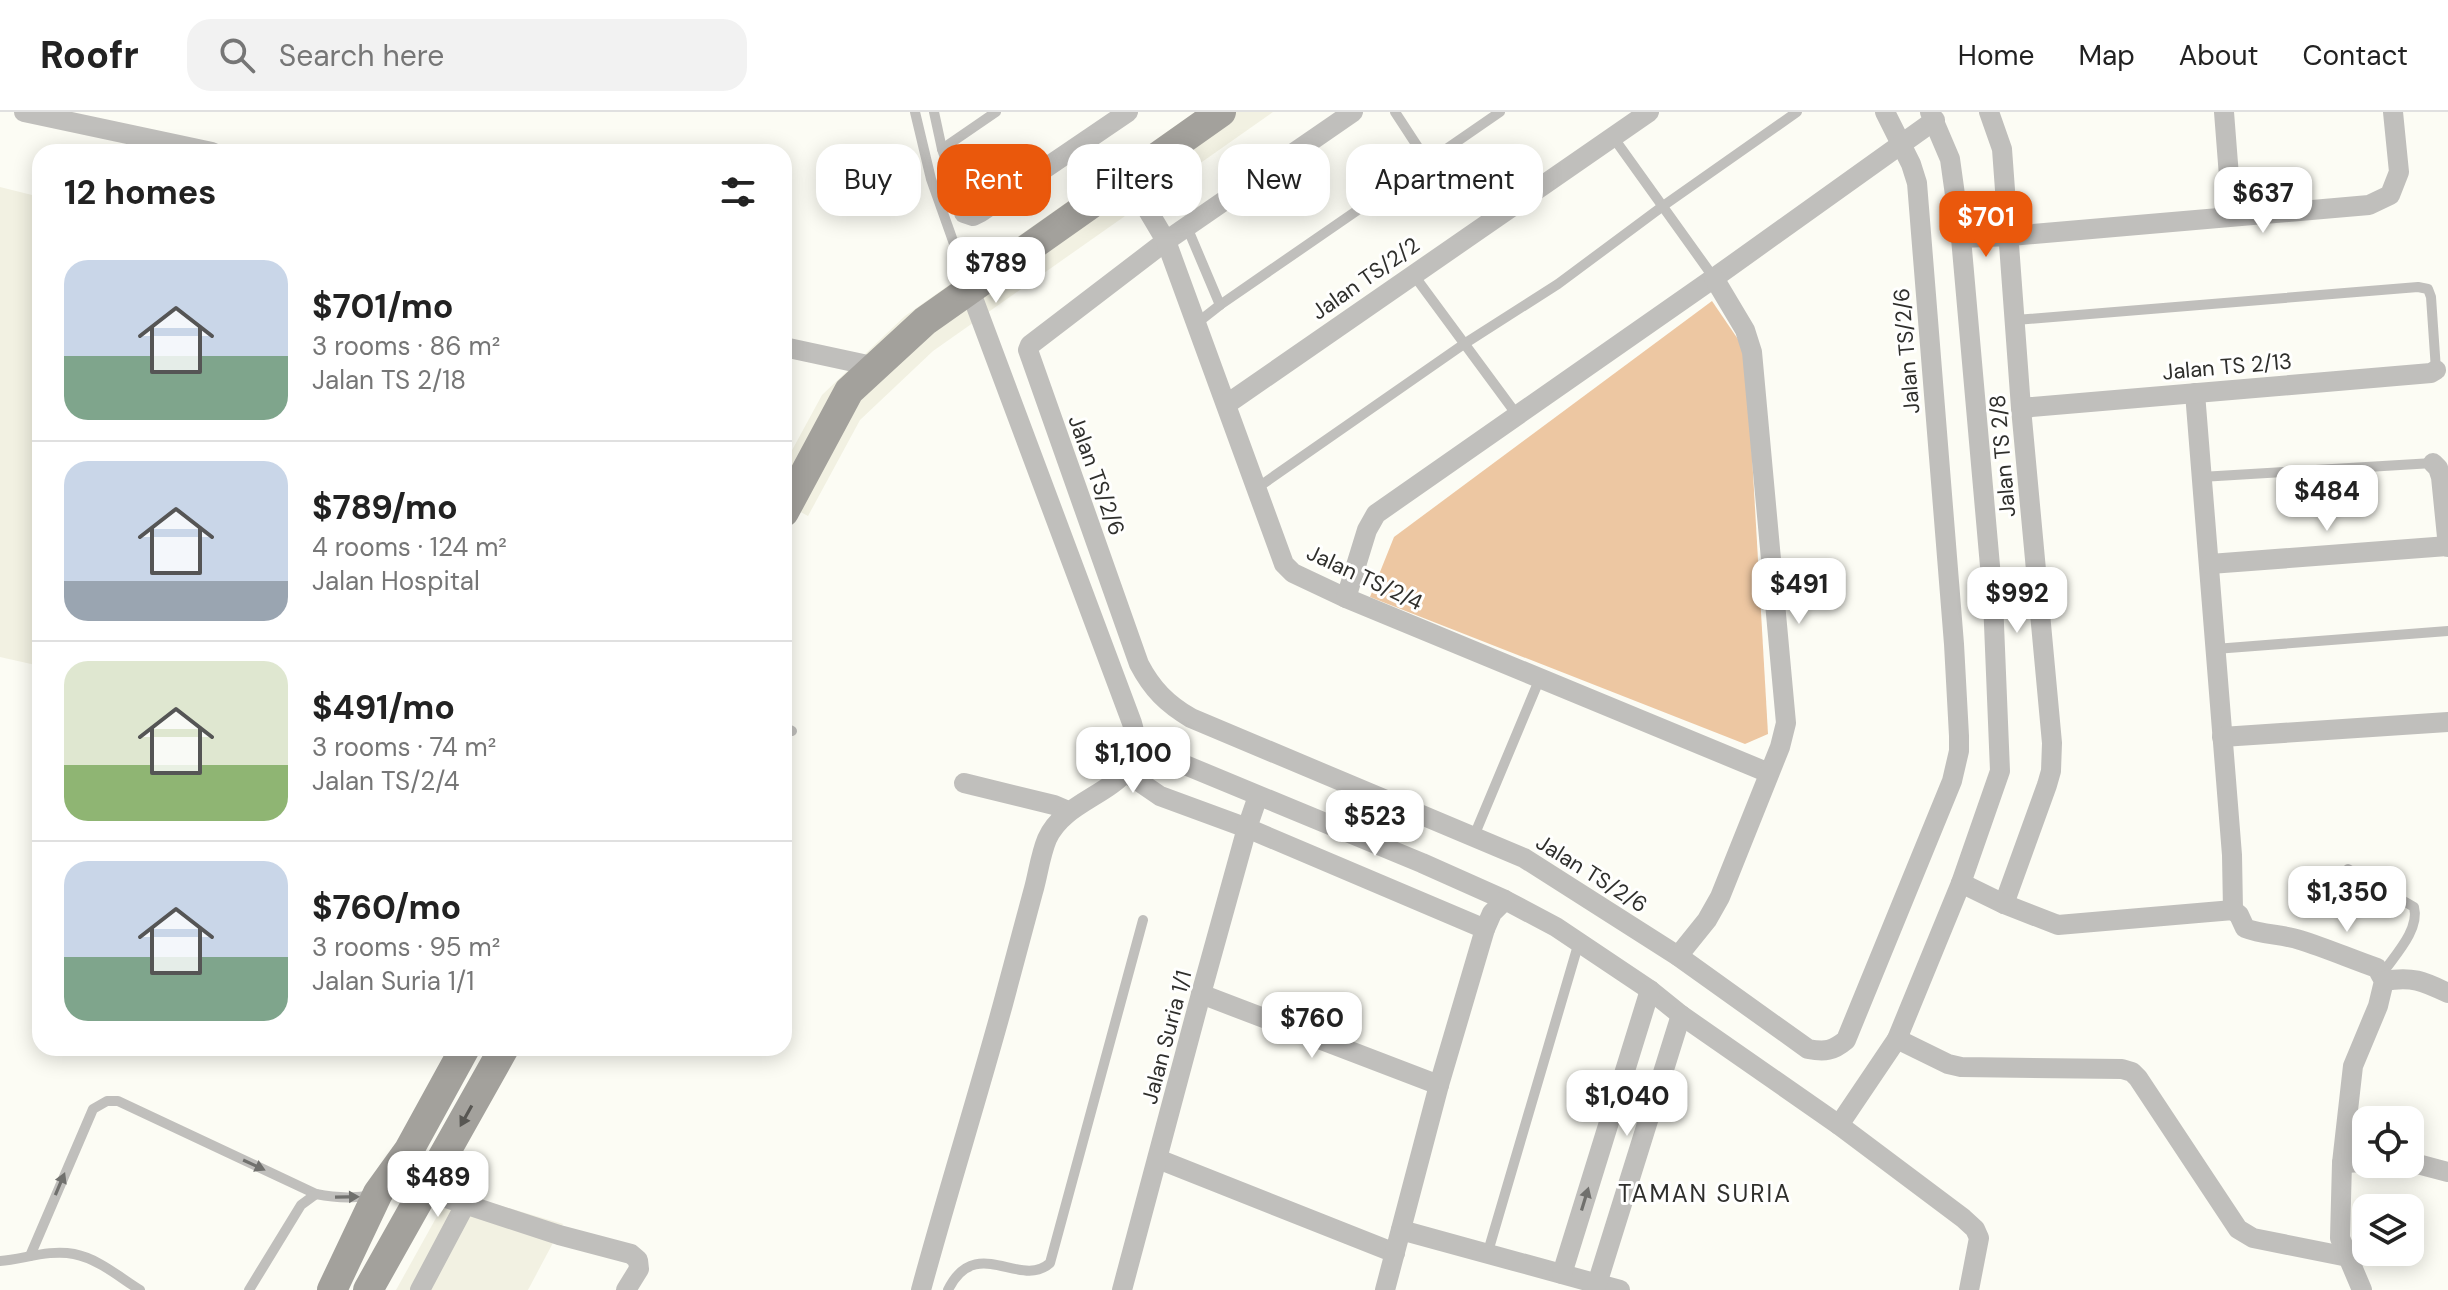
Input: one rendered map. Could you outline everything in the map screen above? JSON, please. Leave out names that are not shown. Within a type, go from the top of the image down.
[{"type":"street","points":[[24,112],[174,144]]},
{"type":"street","points":[[1051,164],[1128,112]]},
{"type":"street","points":[[1175,144],[1221,112]]},
{"type":"street","name":"Jalan TS/2/6","points":[[1353,112],[1166,241],[1030,345],[1028,350],[1143,672],[1171,706],[1191,718],[1524,858],[1678,956],[1808,1049],[1823,1052],[1835,1049],[1846,1040],[1952,781],[1959,751],[1954,644],[1917,183],[1885,112]]},
{"type":"street","name":"Jalan TS/2/2","points":[[1227,404],[1649,112]]},
{"type":"street","name":"Jalan TS 2/8","points":[[1989,112],[2002,149],[2052,759],[2047,785],[2004,904]]},
{"type":"street","points":[[2224,112],[2232,215]]},
{"type":"street","points":[[1961,238],[2369,205],[2390,195],[2399,172],[2393,112]]},
{"type":"street","points":[[1346,598],[1367,530],[1376,514],[1902,144],[1933,116],[1950,159],[1961,238],[1993,600],[2000,771],[1961,883],[1897,1039],[1839,1125]]},
{"type":"street","points":[[792,497],[849,391],[925,321],[1073,216]]},
{"type":"street","name":"Jalan TS/2/4","points":[[1151,216],[1166,241],[1197,323],[1278,554],[1293,573],[1346,598],[1769,773]]},
{"type":"street","points":[[1678,956],[1707,920],[1720,897],[1784,736],[1785,703],[1752,352],[1745,330],[1714,278]]},
{"type":"street","points":[[921,1290],[1047,840],[1068,811],[1125,772],[1132,765],[1136,753],[1132,723],[970,290]]},
{"type":"street","points":[[792,349],[877,367]]},
{"type":"street","name":"Jalan TS 2/13","points":[[2021,408],[2431,373],[2436,370]]},
{"type":"street","points":[[2195,393],[2232,855],[2233,910]]},
{"type":"street","points":[[2210,564],[2448,547],[2441,477],[2433,463]]},
{"type":"street","points":[[2222,737],[2448,722]]},
{"type":"street","points":[[1173,760],[1505,900],[1579,941],[1839,1125],[1975,1229],[1979,1238],[1978,1250],[1969,1290]]},
{"type":"street","points":[[1125,772],[1160,796],[1247,828],[1485,929]]},
{"type":"street","points":[[964,783],[1068,811]]},
{"type":"street","name":"Jalan Suria 1/1","points":[[1122,1290],[1201,994],[1258,796]]},
{"type":"street","points":[[1961,883],[2058,925],[2233,910],[2245,928],[2260,934],[2278,934],[2304,941],[2377,968],[2383,977],[2378,1006],[2353,1066],[2338,1227],[2362,1290]]},
{"type":"street","points":[[1385,1290],[1439,1085],[1485,929],[1492,913],[1505,900]]},
{"type":"street","points":[[2383,977],[2420,980],[2448,993]]},
{"type":"street","points":[[1562,1274],[1650,990]]},
{"type":"street","points":[[1201,994],[1439,1085]]},
{"type":"street","points":[[1597,1284],[1681,1015]]},
{"type":"street","points":[[1897,1039],[1940,1061],[1961,1067],[2122,1069],[2132,1072],[2238,1229],[2253,1238],[2348,1257]]},
{"type":"street","points":[[332,1290],[378,1193],[409,1150],[461,1056]]},
{"type":"street","points":[[368,1290],[500,1056]]},
{"type":"street","points":[[1158,1159],[1395,1253]]},
{"type":"street","points":[[2342,1163],[2352,1163]]},
{"type":"street","points":[[2424,1166],[2448,1172]]},
{"type":"street","points":[[425,1191],[631,1254],[638,1260],[639,1269],[626,1290]]},
{"type":"street","points":[[420,1290],[465,1205]]},
{"type":"street","points":[[1401,1230],[1620,1290]]},
{"type":"lane","points":[[915,112],[931,179],[970,290]]},
{"type":"lane","points":[[934,112],[941,144]]},
{"type":"lane","points":[[949,144],[996,112]]},
{"type":"lane","points":[[1395,112],[1416,144]]},
{"type":"lane","points":[[1452,144],[1500,112]]},
{"type":"lane","points":[[1257,488],[1464,344],[1558,284],[1797,112]]},
{"type":"lane","points":[[1613,137],[1714,278]]},
{"type":"lane","points":[[1197,323],[1348,216]]},
{"type":"lane","points":[[1187,227],[1220,305]]},
{"type":"lane","points":[[1413,274],[1517,415]]},
{"type":"lane","points":[[2016,320],[2418,287],[2428,289],[2431,297],[2436,370]]},
{"type":"lane","points":[[2201,477],[2433,463]]},
{"type":"lane","points":[[2215,649],[2448,631]]},
{"type":"lane","points":[[1474,836],[1540,678]]},
{"type":"lane","points":[[2348,869],[2414,907],[2415,921],[2383,977]]},
{"type":"lane","points":[[948,1290],[955,1276],[967,1267],[976,1265],[1025,1274],[1041,1271],[1050,1263],[1143,920]]},
{"type":"lane","points":[[1487,1255],[1579,941]]},
{"type":"lane","points":[[30,1256],[93,1109],[107,1101],[118,1101],[316,1194],[357,1198],[378,1193]]},
{"type":"lane","points":[[249,1290],[301,1205],[316,1194]]},
{"type":"lane","points":[[0,1261],[73,1253],[95,1261],[140,1290]]},
{"type":"shaded area","points":[[1195,112],[1273,112],[1227,144],[1218,144],[1218,151],[1202,162],[1202,144],[1150,144]]},
{"type":"shaded area","points":[[0,187],[32,195],[32,664],[0,657]]},
{"type":"shaded area","points":[[1067,202],[1067,216],[1125,216],[933,351],[860,420],[808,516],[792,507],[792,450],[822,395],[905,316]]},
{"type":"shaded area","points":[[1712,301],[1746,351],[1768,734],[1745,744],[1370,597],[1394,537]]},
{"type":"shaded area","points":[[451,1191],[563,1224],[528,1290],[396,1290]]},
{"type":"district","name":"TAMAN SURIA","points":[[1705,1194]]}]
